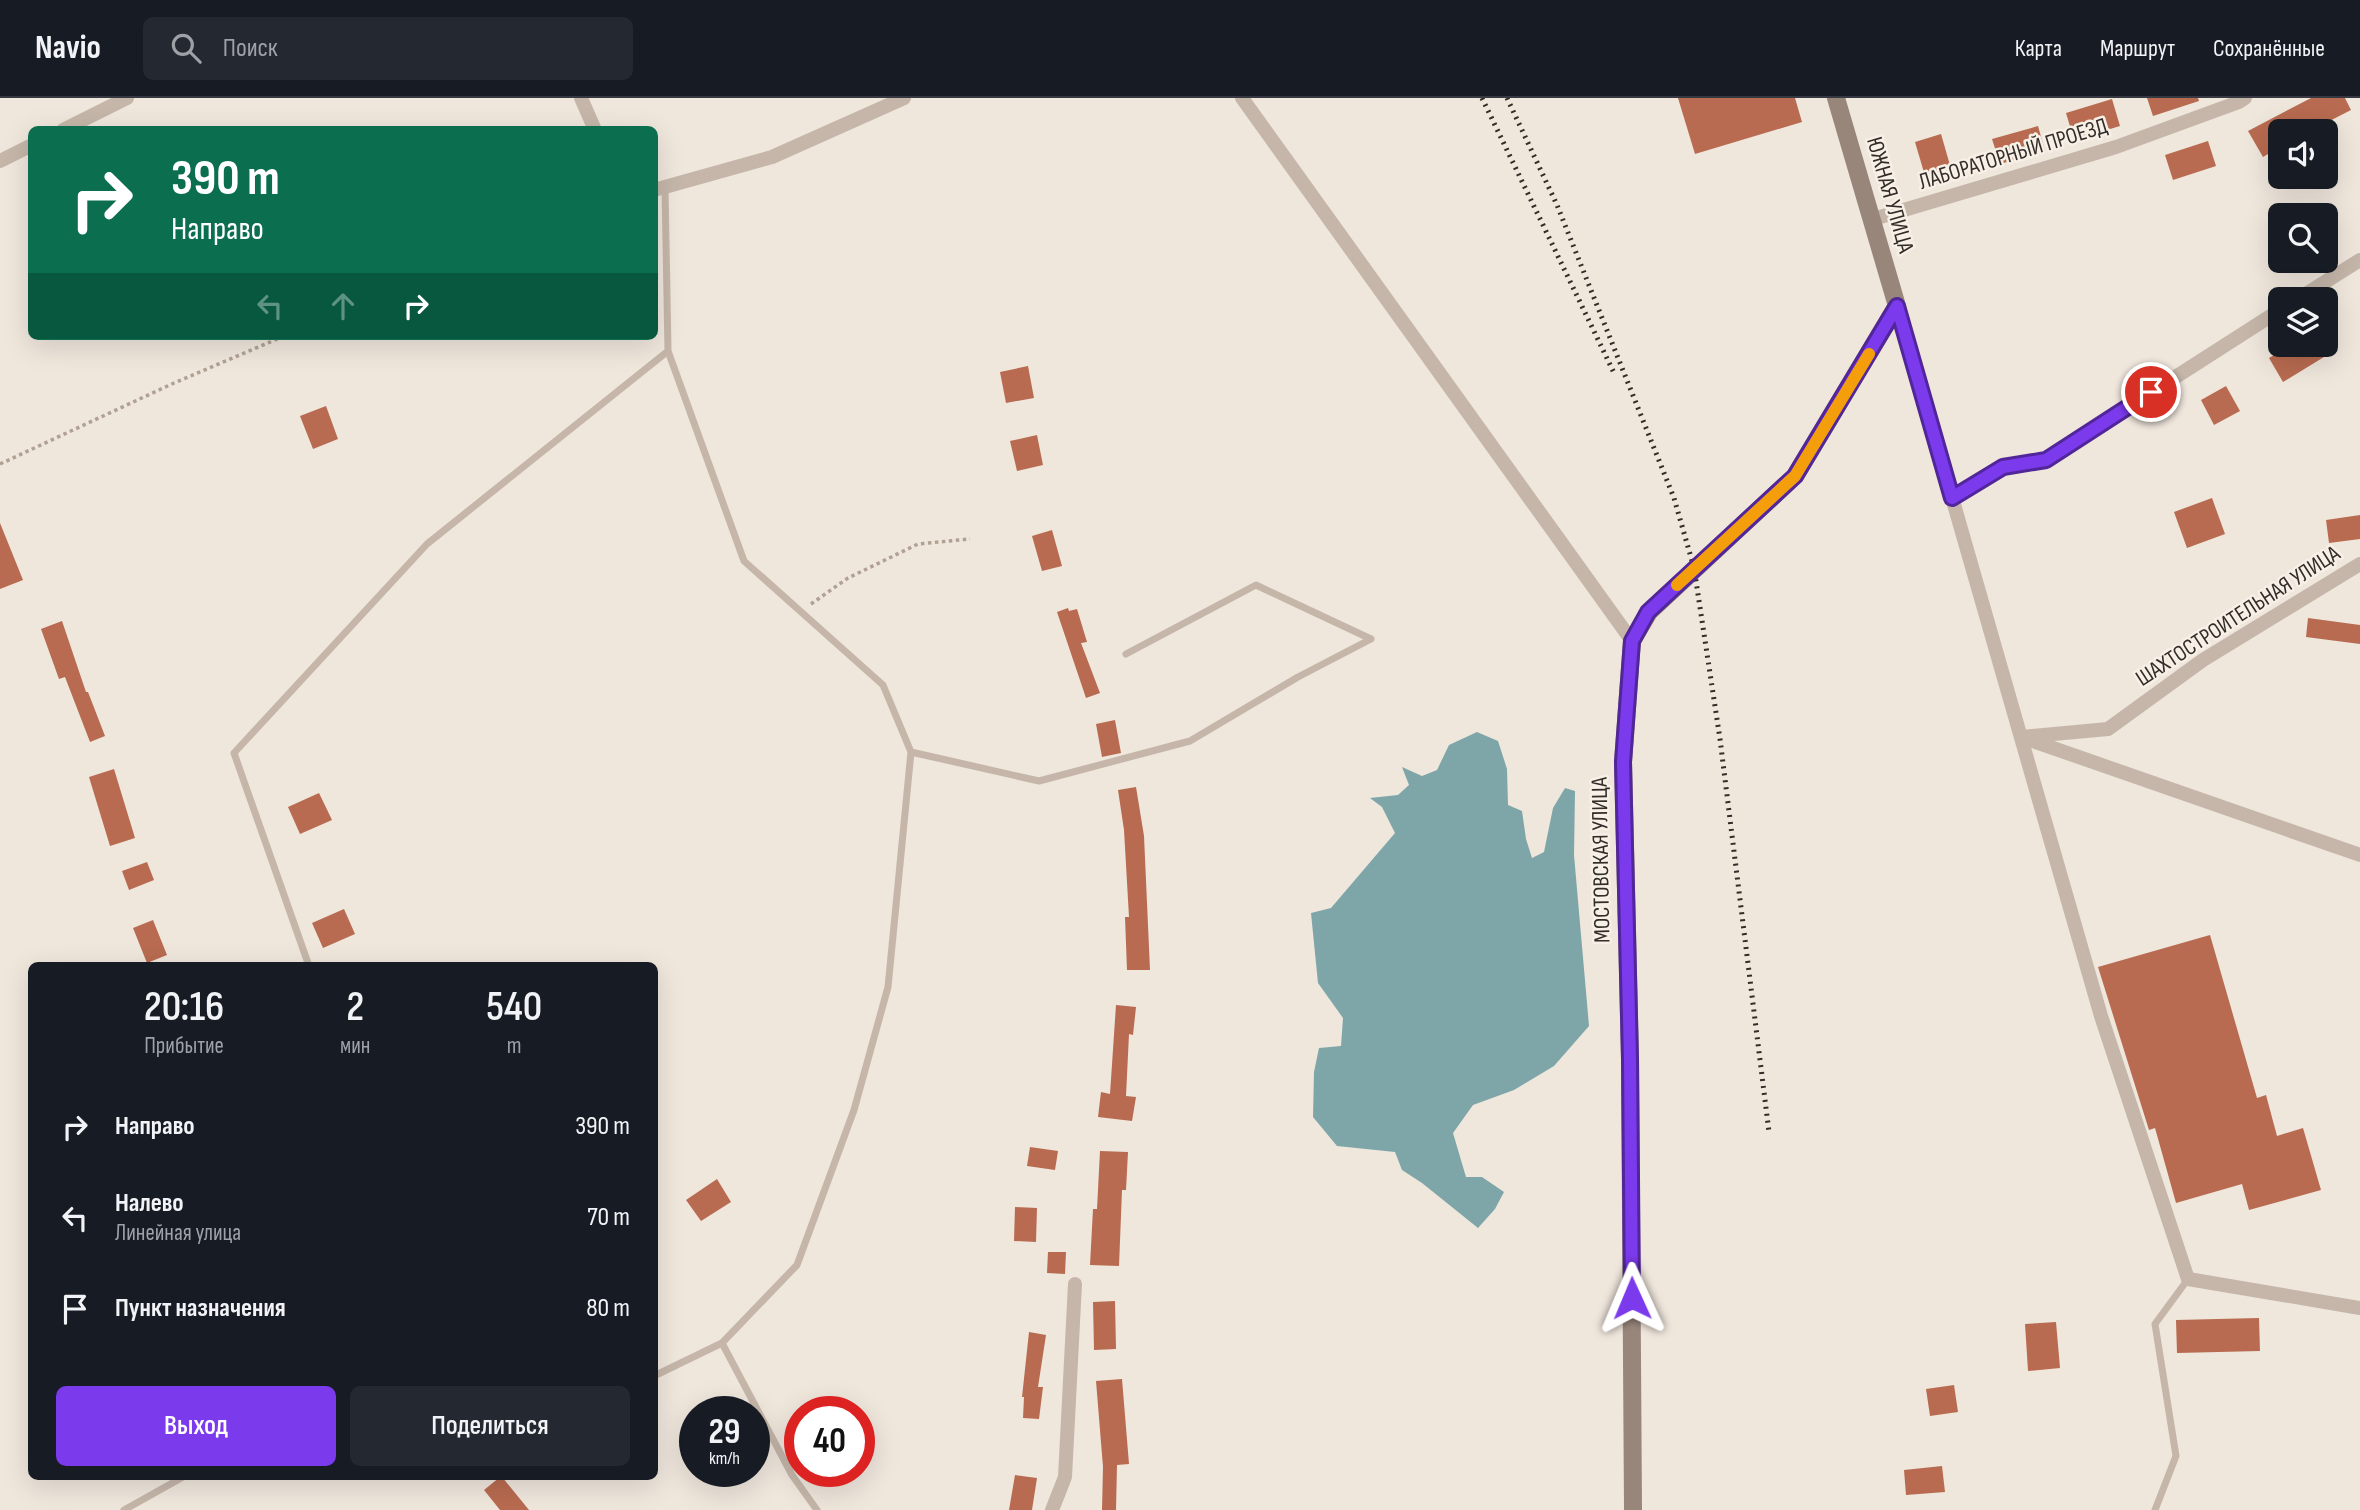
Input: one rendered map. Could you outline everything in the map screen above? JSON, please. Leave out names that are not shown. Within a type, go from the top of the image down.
[{"type":"street","points":[[71,126],[127,98]]},
{"type":"street","points":[[581,98],[593,126]]},
{"type":"street","points":[[660,189],[772,157],[904,98]]},
{"type":"street","points":[[1241,98],[1632,641]]},
{"type":"street","name":"ЮЖНАЯ УЛИЦА","points":[[1836,98],[1897,306]]},
{"type":"street","name":"ЛАБОРАТОРНЫЙ ПРОЕЗД","points":[[1870,220],[2116,147],[2245,98]]},
{"type":"street","points":[[0,161],[28,147]]},
{"type":"street","points":[[2317,287],[2360,260]]},
{"type":"street","points":[[1897,306],[2101,1016],[2188,1279],[2360,1307]]},
{"type":"street","name":"МОСТОВСКАЯ УЛИЦА","points":[[1633,1510],[1630,1059],[1623,762],[1632,641],[1648,612],[1795,476],[1897,306]]},
{"type":"street","points":[[1952,498],[2003,467],[2046,460],[2268,318]]},
{"type":"street","name":"ШАХТОСТРОИТЕЛЬНАЯ УЛИЦА","points":[[2022,737],[2108,729],[2203,660],[2360,564]]},
{"type":"street","points":[[2022,737],[2360,855]]},
{"type":"street","points":[[1052,1510],[1065,1477],[1075,1284]]},
{"type":"lane","points":[[658,1374],[722,1343],[796,1265],[854,1110],[888,987],[911,752],[883,685],[744,561],[668,351],[660,189]]},
{"type":"lane","points":[[308,962],[234,753],[428,544],[668,351]]},
{"type":"lane","points":[[911,752],[1039,781],[1190,740],[1298,677],[1371,639],[1256,585],[1126,654]]},
{"type":"lane","points":[[2155,1510],[2176,1456],[2155,1324],[2188,1279]]},
{"type":"lane","points":[[722,1343],[792,1475],[817,1510]]},
{"type":"lane","points":[[124,1510],[178,1480]]},
{"type":"path","points":[[0,464],[174,383],[275,340]]},
{"type":"path","points":[[800,611],[848,578],[918,544],[970,539]]},
{"type":"water","points":[[1477,732],[1498,741],[1507,769],[1508,805],[1522,811],[1532,858],[1544,852],[1553,808],[1565,788],[1575,791],[1574,855],[1589,1026],[1554,1066],[1514,1090],[1473,1105],[1453,1133],[1466,1177],[1482,1177],[1504,1192],[1495,1209],[1478,1228],[1402,1170],[1395,1152],[1337,1146],[1313,1117],[1314,1072],[1319,1048],[1341,1046],[1343,1018],[1318,983],[1311,913],[1331,908],[1395,833],[1382,807],[1370,798],[1398,795],[1409,785],[1402,767],[1422,776],[1437,770],[1449,745]]},
{"type":"building","points":[[1678,98],[1795,98],[1802,122],[1695,154]]},
{"type":"building","points":[[2147,98],[2198,98],[2199,101],[2153,116]]},
{"type":"building","points":[[2311,98],[2345,98],[2351,110],[2333,119],[2271,119]]},
{"type":"building","points":[[2112,99],[2120,126],[2074,140],[2066,113]]},
{"type":"building","points":[[2268,121],[2268,154],[2263,157],[2248,131]]},
{"type":"building","points":[[2038,126],[2045,151],[2000,164],[1992,139]]},
{"type":"building","points":[[1941,134],[1954,179],[1928,186],[1915,142]]},
{"type":"building","points":[[2208,141],[2216,166],[2173,180],[2165,155]]},
{"type":"building","points":[[2271,357],[2324,357],[2283,382]]},
{"type":"building","points":[[1028,366],[1034,398],[1006,403],[1000,372]]},
{"type":"building","points":[[2226,386],[2240,411],[2214,425],[2201,400]]},
{"type":"building","points":[[326,406],[338,439],[313,449],[300,416]]},
{"type":"building","points":[[1037,435],[1043,465],[1017,471],[1010,441]]},
{"type":"building","points":[[2212,498],[2225,534],[2187,548],[2174,512]]},
{"type":"building","points":[[2360,515],[2360,539],[2329,543],[2326,520]]},
{"type":"building","points":[[0,523],[23,580],[0,589]]},
{"type":"building","points":[[1052,530],[1062,566],[1042,571],[1032,536]]},
{"type":"building","points":[[1068,608],[1069,611],[1077,609],[1087,642],[1081,643],[1100,693],[1086,698],[1057,612]]},
{"type":"building","points":[[2308,618],[2360,625],[2360,644],[2306,637]]},
{"type":"building","points":[[62,621],[86,692],[105,736],[90,742],[65,677],[59,679],[41,629]]},
{"type":"building","points":[[1115,720],[1121,753],[1102,757],[1096,724]]},
{"type":"building","points":[[114,769],[135,838],[110,846],[89,777]]},
{"type":"building","points":[[1136,787],[1144,836],[1150,970],[1127,970],[1125,917],[1129,917],[1124,830],[1118,790]]},
{"type":"building","points":[[319,793],[332,820],[300,834],[288,807]]},
{"type":"building","points":[[147,862],[154,880],[129,890],[122,871]]},
{"type":"building","points":[[344,909],[355,934],[323,948],[312,923]]},
{"type":"building","points":[[153,920],[167,955],[147,962],[133,928]]},
{"type":"building","points":[[2210,935],[2257,1098],[2266,1095],[2277,1136],[2303,1128],[2321,1190],[2249,1210],[2242,1184],[2176,1203],[2155,1128],[2149,1130],[2098,967]]},
{"type":"building","points":[[1116,1005],[1136,1007],[1133,1035],[1129,1034],[1126,1096],[1136,1097],[1132,1121],[1098,1117],[1101,1092],[1110,1094]]},
{"type":"building","points":[[1030,1147],[1058,1151],[1055,1170],[1027,1166]]},
{"type":"building","points":[[1100,1151],[1128,1152],[1126,1190],[1122,1190],[1119,1266],[1090,1265]]},
{"type":"building","points":[[717,1179],[731,1202],[701,1221],[686,1200]]},
{"type":"building","points":[[1015,1207],[1037,1208],[1036,1242],[1014,1241]]},
{"type":"building","points":[[1048,1252],[1066,1252],[1065,1274],[1047,1273]]},
{"type":"building","points":[[1115,1301],[1116,1349],[1094,1350],[1093,1302]]},
{"type":"building","points":[[2259,1318],[2260,1351],[2177,1353],[2176,1320]]},
{"type":"building","points":[[2056,1322],[2060,1368],[2028,1371],[2025,1324]]},
{"type":"building","points":[[1029,1332],[1046,1335],[1038,1387],[1043,1387],[1039,1419],[1023,1418],[1022,1397]]},
{"type":"building","points":[[1122,1379],[1129,1464],[1117,1465],[1116,1510],[1102,1510],[1103,1467],[1096,1381]]},
{"type":"building","points":[[1954,1385],[1958,1412],[1930,1416],[1926,1389]]},
{"type":"building","points":[[1942,1466],[1945,1492],[1906,1495],[1904,1470]]},
{"type":"building","points":[[1015,1475],[1037,1478],[1032,1510],[1009,1510]]},
{"type":"building","points":[[496,1480],[504,1480],[529,1510],[500,1510],[484,1490]]},
{"type":"railway","points":[[1482,98],[1615,375]]},
{"type":"railway","points":[[1507,98],[1557,205],[1674,498],[1694,568],[1720,739],[1769,1132]]},
{"type":"slow traffic","points":[[1677,585],[1795,476],[1869,354]]},
{"type":"route","points":[[1632,1298],[1623,762],[1632,641],[1648,612],[1795,476],[1897,306],[1952,498],[2003,467],[2046,460],[2151,392]]}]
